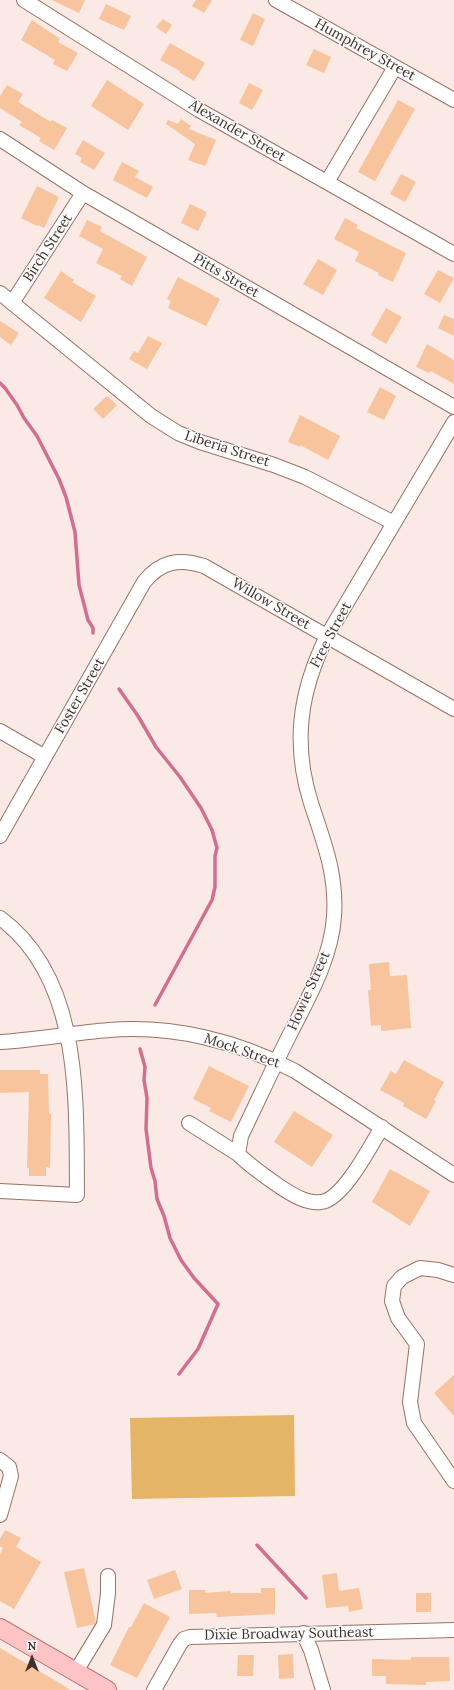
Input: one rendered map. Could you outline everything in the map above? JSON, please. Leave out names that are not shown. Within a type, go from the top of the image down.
[{"type":"main road","points":[[0,1628],[75,1673],[107,1690]]},
{"type":"street","name":"Alexander Street","points":[[24,0],[199,110],[454,254]]},
{"type":"street","name":"Humphrey Street","points":[[276,0],[454,100]]},
{"type":"street","points":[[327,182],[395,67]]},
{"type":"street","name":"Pitts Street","points":[[0,139],[83,194],[454,407]]},
{"type":"street","name":"Birch Street","points":[[12,303],[83,194]]},
{"type":"street","name":"Liberia Street","points":[[0,293],[151,416],[178,433],[305,477],[394,523]]},
{"type":"street","name":"Free Street","points":[[334,918],[332,866],[310,801],[303,768],[300,735],[305,693],[316,660],[327,636],[454,422]]},
{"type":"street","name":"Willow Street","points":[[168,564],[183,561],[204,566],[454,709]]},
{"type":"street","name":"Foster Street","points":[[0,836],[144,582],[155,570],[168,564]]},
{"type":"street","points":[[0,731],[45,757]]},
{"type":"street","points":[[0,918],[21,937],[36,955],[56,992],[67,1035],[76,1122],[77,1195],[0,1192]]},
{"type":"street","name":"Howie Street","points":[[238,1154],[241,1136],[320,972],[332,935],[334,918]]},
{"type":"street","name":"Mock Street","points":[[0,1042],[109,1030],[138,1029],[178,1032],[208,1038],[276,1061],[296,1071],[454,1175]]},
{"type":"street","points":[[189,1123],[238,1154],[251,1167],[298,1198],[322,1203],[336,1195],[350,1180],[382,1127]]},
{"type":"street","points":[[454,1275],[438,1270],[420,1268],[402,1277],[394,1286],[392,1301],[398,1318],[417,1344],[410,1402],[414,1423],[454,1482]]},
{"type":"street","points":[[0,1460],[9,1467],[11,1476],[0,1515]]},
{"type":"street","points":[[75,1673],[104,1625],[108,1593],[108,1576]]},
{"type":"street","name":"Dixie Broadway Southeast","points":[[154,1690],[180,1644],[190,1637],[454,1630]]},
{"type":"street","points":[[303,1633],[323,1690]]},
{"type":"shaded area","points":[[294,1415],[295,1496],[132,1499],[130,1418]]},
{"type":"building","points":[[52,0],[85,0],[79,13]]},
{"type":"building","points":[[196,0],[212,0],[204,13],[192,6]]},
{"type":"building","points":[[106,4],[131,16],[124,30],[99,19]]},
{"type":"building","points":[[253,13],[265,19],[253,46],[240,40]]},
{"type":"building","points":[[163,19],[172,25],[166,34],[156,27]]},
{"type":"building","points":[[32,20],[60,39],[58,42],[78,53],[67,71],[53,64],[55,60],[21,40]]},
{"type":"building","points":[[170,43],[205,63],[194,81],[160,60]]},
{"type":"building","points":[[314,49],[331,57],[324,73],[306,65]]},
{"type":"building","points":[[107,80],[144,104],[128,130],[91,106]]},
{"type":"building","points":[[249,83],[263,90],[252,110],[239,103]]},
{"type":"building","points":[[7,85],[23,94],[18,102],[51,122],[52,120],[67,128],[54,150],[39,141],[41,138],[19,125],[22,122],[0,108],[0,96]]},
{"type":"building","points":[[398,100],[415,109],[375,181],[358,172]]},
{"type":"building","points":[[181,119],[191,126],[189,129],[216,140],[205,166],[188,160],[195,144],[166,124],[168,120],[178,124]]},
{"type":"building","points":[[83,140],[105,153],[94,170],[80,162],[82,158],[75,154]]},
{"type":"building","points":[[122,162],[139,171],[135,177],[153,187],[147,198],[113,180]]},
{"type":"building","points":[[401,174],[416,182],[405,202],[390,194]]},
{"type":"building","points":[[37,186],[59,197],[44,228],[21,218]]},
{"type":"building","points":[[190,204],[207,212],[198,231],[181,223]]},
{"type":"building","points":[[345,218],[358,225],[356,228],[406,253],[393,282],[355,261],[359,252],[334,239]]},
{"type":"building","points":[[87,220],[102,227],[100,231],[147,257],[132,286],[120,279],[122,276],[96,263],[103,249],[79,236]]},
{"type":"building","points":[[318,259],[337,270],[323,295],[303,284]]},
{"type":"building","points":[[438,270],[454,278],[440,303],[424,294]]},
{"type":"building","points":[[61,271],[74,280],[72,282],[96,296],[81,322],[44,298]]},
{"type":"building","points":[[178,277],[220,299],[206,326],[168,308],[171,301],[167,299]]},
{"type":"building","points":[[386,308],[402,317],[386,344],[371,335]]},
{"type":"building","points":[[444,315],[454,319],[454,336],[438,328]]},
{"type":"building","points":[[0,321],[19,333],[11,345],[0,337]]},
{"type":"building","points":[[148,336],[162,343],[147,369],[129,359],[134,351],[138,353]]},
{"type":"building","points":[[427,344],[454,360],[454,384],[431,371],[429,373],[416,367]]},
{"type":"building","points":[[380,387],[396,396],[384,420],[367,412]]},
{"type":"building","points":[[107,396],[117,405],[103,419],[93,409]]},
{"type":"building","points":[[300,415],[340,436],[328,460],[300,445],[300,447],[288,442]]},
{"type":"building","points":[[389,962],[390,976],[407,975],[411,1028],[381,1031],[381,1025],[371,1026],[368,990],[371,990],[369,964]]},
{"type":"building","points":[[404,1060],[444,1082],[426,1119],[403,1106],[404,1103],[380,1090],[391,1071],[396,1074]]},
{"type":"building","points":[[209,1066],[249,1086],[231,1122],[209,1111],[211,1108],[193,1099]]},
{"type":"building","points":[[0,1070],[40,1070],[40,1074],[48,1074],[49,1114],[51,1114],[50,1168],[46,1167],[46,1176],[29,1176],[29,1168],[27,1168],[29,1092],[0,1093]]},
{"type":"building","points":[[294,1111],[333,1135],[312,1167],[274,1142]]},
{"type":"building","points":[[390,1169],[430,1191],[410,1226],[372,1202]]},
{"type":"building","points":[[454,1375],[454,1416],[434,1393]]},
{"type":"building","points":[[5,1530],[21,1538],[16,1547],[41,1562],[14,1609],[0,1601],[0,1554],[3,1548],[0,1546],[0,1539]]},
{"type":"building","points":[[84,1568],[96,1622],[95,1624],[77,1628],[64,1572]]},
{"type":"building","points":[[175,1570],[182,1589],[154,1599],[147,1580]]},
{"type":"building","points":[[337,1573],[339,1591],[359,1588],[363,1609],[349,1612],[348,1606],[326,1608],[322,1575]]},
{"type":"building","points":[[261,1588],[275,1588],[275,1614],[217,1617],[216,1613],[189,1614],[189,1590],[205,1590],[205,1593],[231,1591],[231,1593],[261,1593]]},
{"type":"building","points":[[416,1593],[431,1593],[431,1612],[416,1612]]},
{"type":"building","points":[[144,1603],[170,1617],[137,1678],[110,1665],[129,1627],[131,1627]]},
{"type":"building","points":[[0,1648],[61,1684],[70,1690],[0,1690]]},
{"type":"building","points":[[293,1654],[294,1678],[279,1679],[278,1655]]},
{"type":"building","points":[[238,1655],[254,1655],[253,1676],[237,1676]]},
{"type":"building","points":[[411,1657],[449,1657],[450,1681],[426,1682],[426,1685],[386,1684],[386,1676],[372,1676],[372,1659],[411,1660]]},
{"type":"waterway","points":[[0,383],[17,405],[37,436],[59,479],[66,497],[75,532],[79,585],[88,620],[93,628],[93,633]]},
{"type":"waterway","points":[[119,689],[138,716],[156,747],[180,777],[201,808],[212,830],[217,848],[215,856],[215,887],[212,900],[155,1005]]},
{"type":"waterway","points":[[140,1049],[145,1067],[144,1080],[147,1098],[146,1129],[157,1199],[164,1216],[170,1238],[181,1260],[194,1278],[218,1304],[198,1349],[179,1374]]},
{"type":"waterway","points":[[257,1545],[306,1598]]}]
